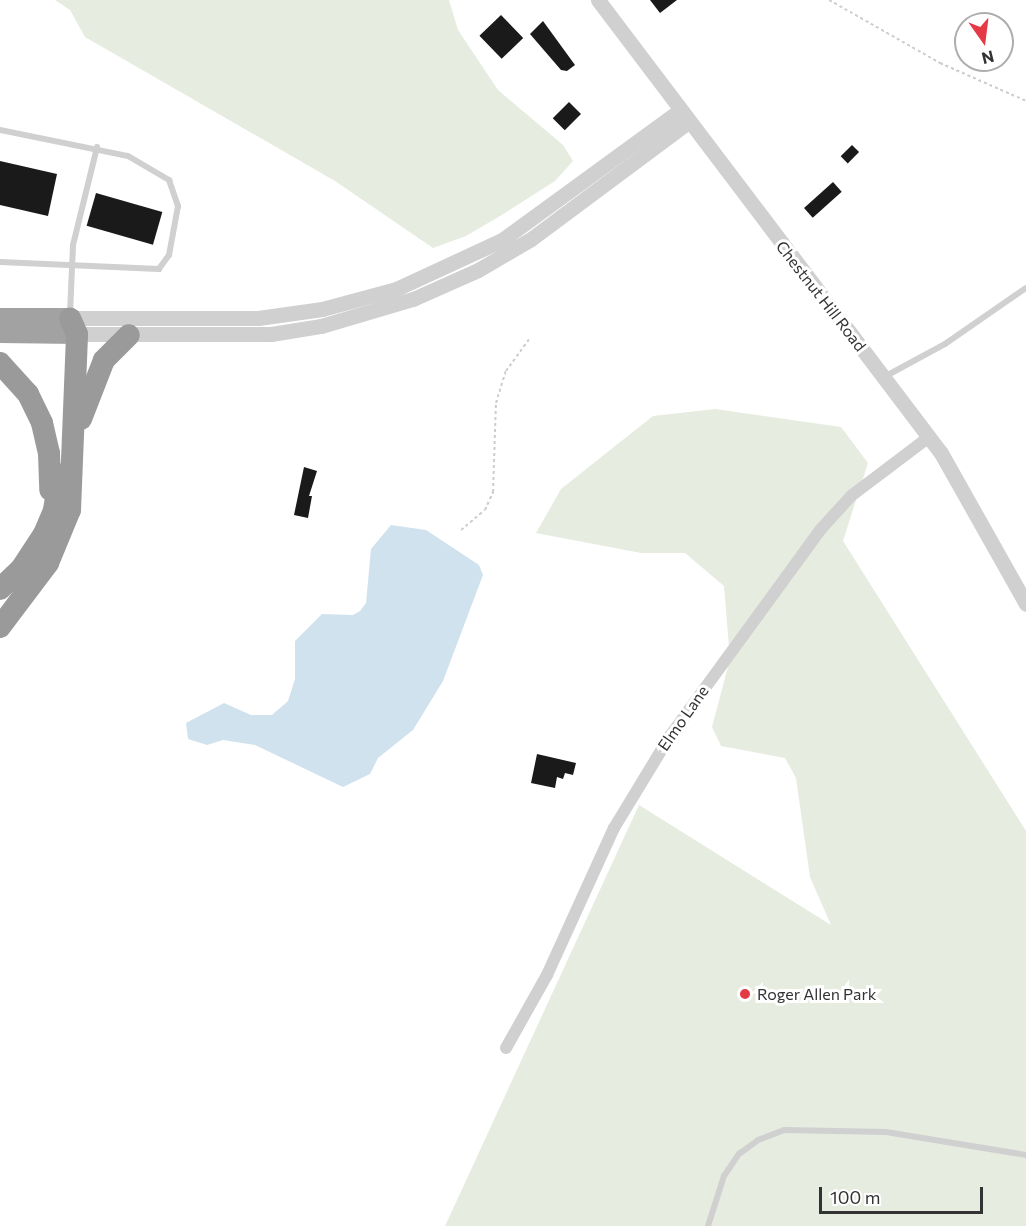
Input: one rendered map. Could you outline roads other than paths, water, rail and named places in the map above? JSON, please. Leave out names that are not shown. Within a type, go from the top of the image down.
[{"type":"highway","points":[[0,318],[70,328]]},
{"type":"highway","points":[[0,333],[70,328]]},
{"type":"highway","points":[[70,328],[74,462]]},
{"type":"highway","points":[[0,589],[21,570],[44,534],[54,510],[60,478],[70,328]]},
{"type":"highway","points":[[0,627],[48,563],[61,536],[71,502],[80,424],[97,374],[113,349],[129,335]]},
{"type":"highway","points":[[0,363],[28,394],[47,438],[50,495],[44,534]]},
{"type":"street","name":"Chestnut Hill Road","points":[[598,0],[683,117],[929,437],[963,488],[1026,604]]},
{"type":"street","points":[[70,328],[258,318],[322,309],[396,289],[502,240],[683,117]]},
{"type":"street","points":[[70,328],[129,335],[271,334],[321,326],[412,300],[478,270],[531,239],[683,117]]},
{"type":"street","name":"Elmo Lane","points":[[506,1048],[547,975],[614,828],[669,736],[821,529],[851,496],[929,437]]},
{"type":"lane","points":[[0,130],[97,147],[128,156],[169,180],[178,207],[169,255],[164,264],[151,270],[0,262]]},
{"type":"lane","points":[[70,328],[71,265],[75,230],[97,147]]},
{"type":"lane","points":[[884,377],[945,344],[1026,288]]},
{"type":"lane","points":[[708,1226],[724,1176],[739,1154],[758,1140],[784,1130],[886,1132],[1026,1155]]},
{"type":"water","points":[[391,525],[426,530],[479,565],[483,575],[443,681],[413,730],[378,758],[370,774],[343,787],[255,745],[223,740],[207,745],[188,739],[186,723],[224,703],[251,715],[272,715],[288,701],[295,679],[295,641],[322,614],[353,615],[360,611],[366,603],[371,549]]},
{"type":"place","name":"Roger Allen Park","points":[[745,994]]}]
